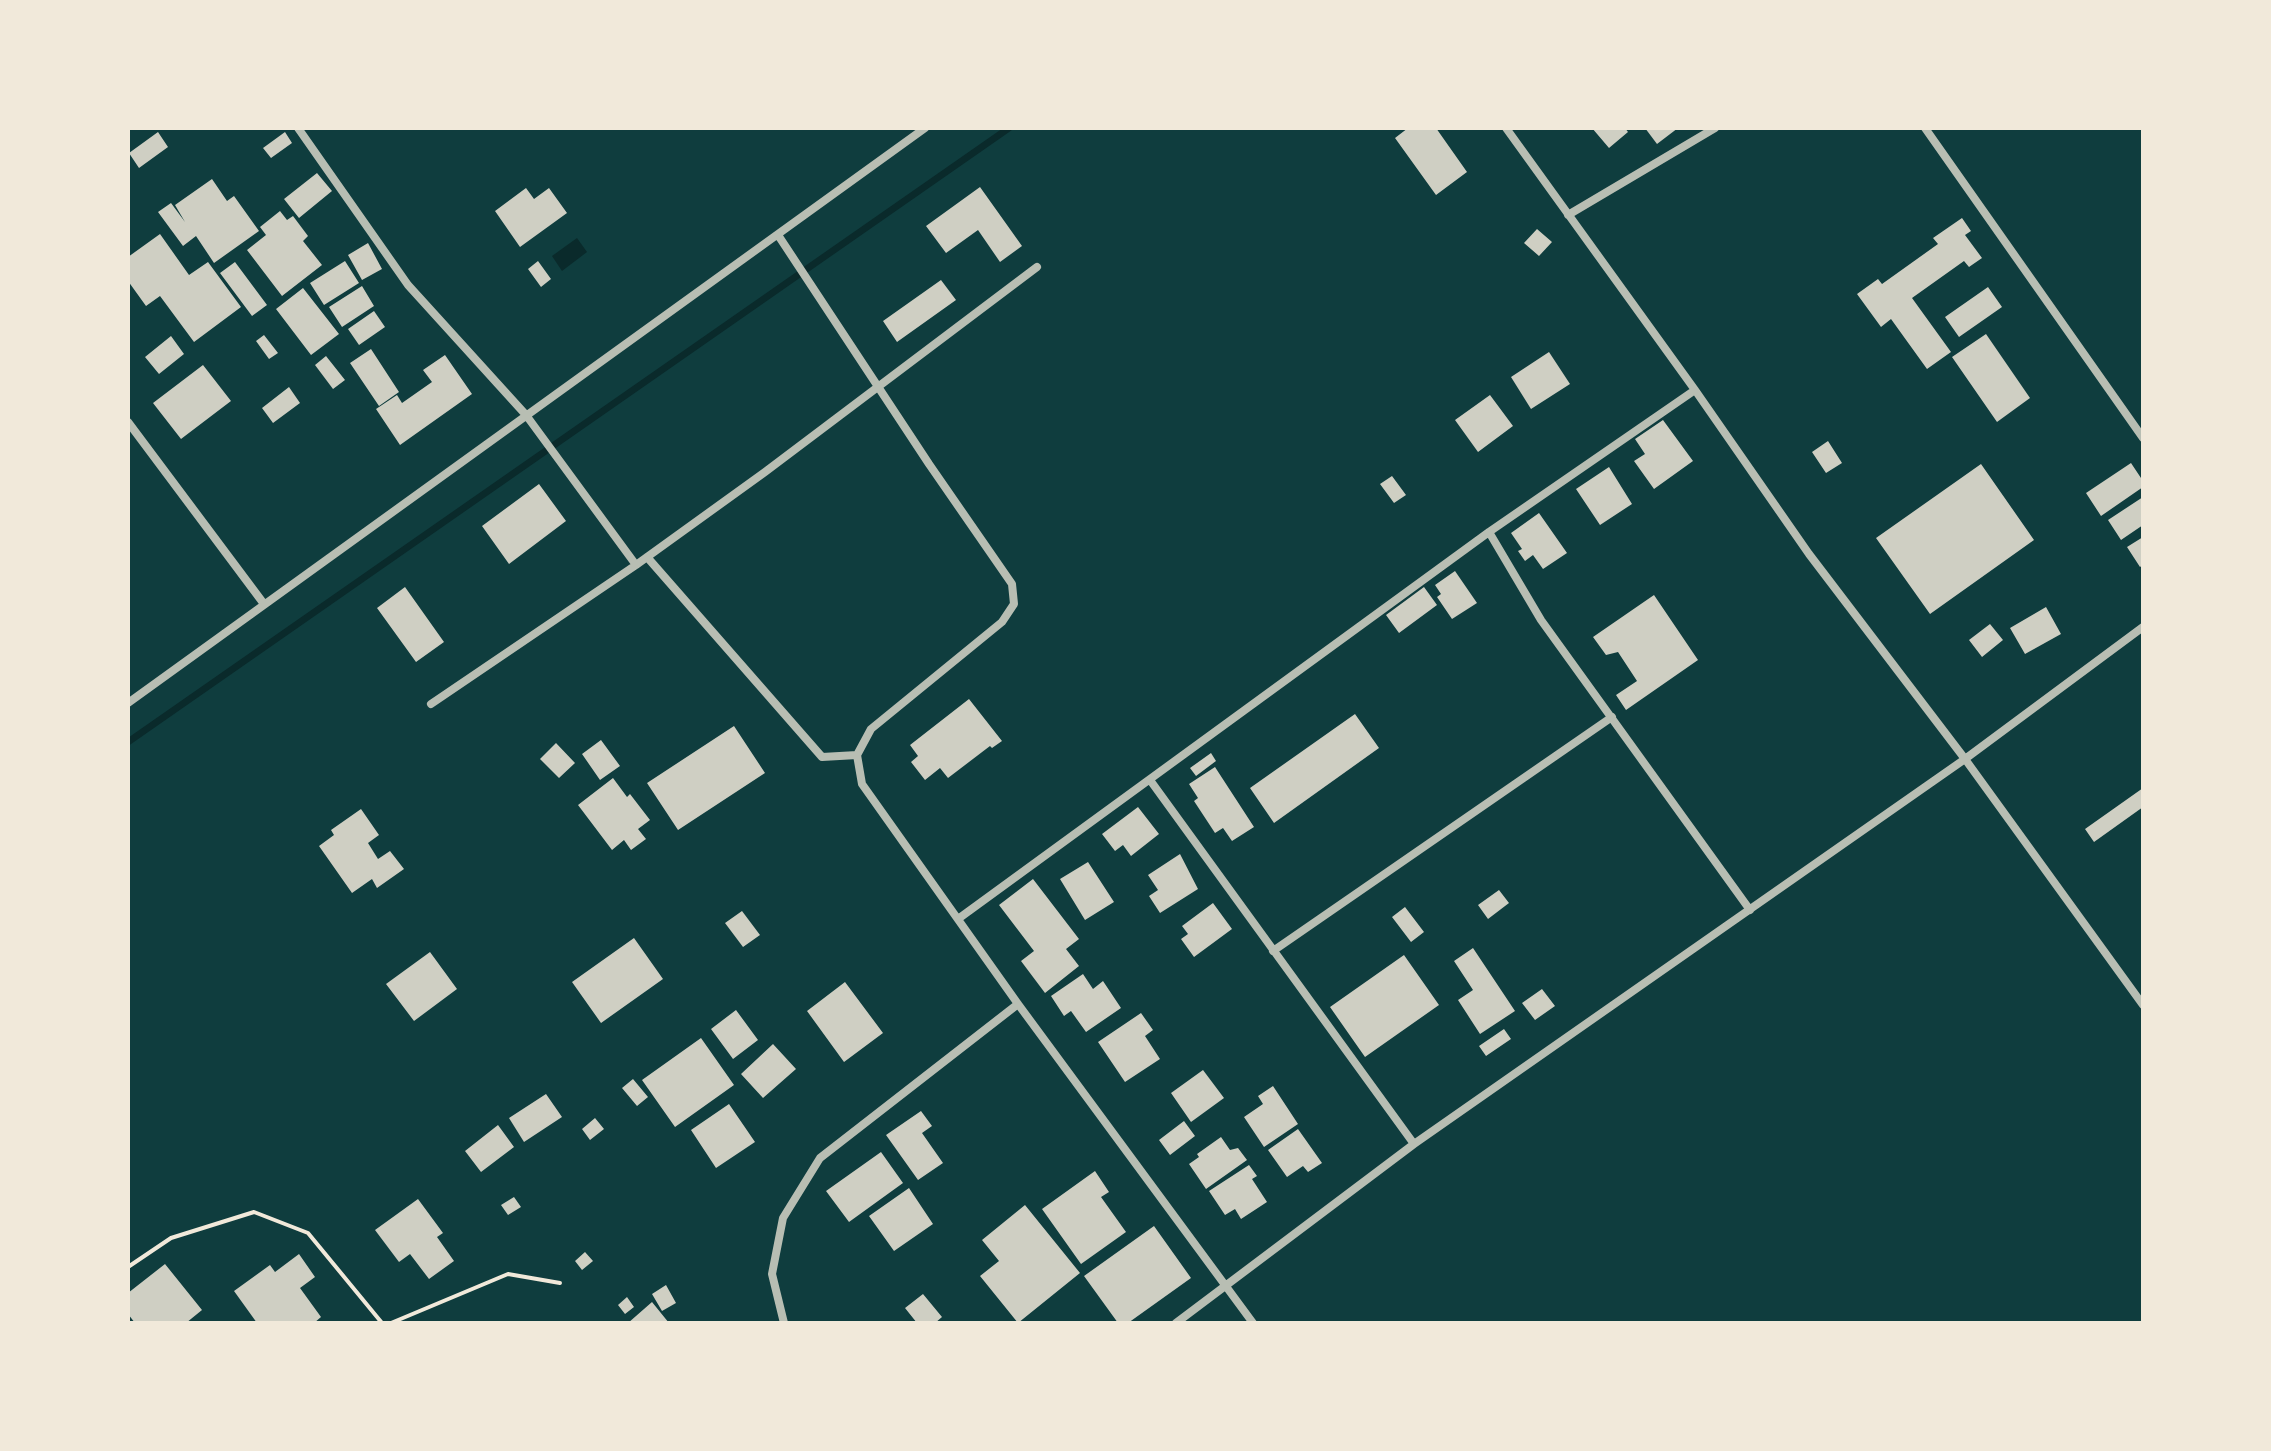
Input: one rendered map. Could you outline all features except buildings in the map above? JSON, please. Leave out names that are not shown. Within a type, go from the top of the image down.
[{"type":"street","points":[[311,128],[300,131],[408,285],[526,415],[636,565]]},
{"type":"street","points":[[128,703],[925,128]]},
{"type":"street","points":[[1506,128],[1809,554],[1965,759],[2143,1005]]},
{"type":"street","points":[[1568,215],[1715,128]]},
{"type":"street","points":[[1925,128],[2143,438]]},
{"type":"street","points":[[778,235],[1012,584],[1014,604],[1002,622],[871,729],[857,755],[862,784],[1018,1004],[1253,1323]]},
{"type":"street","points":[[431,704],[636,565],[1037,267]]},
{"type":"street","points":[[958,919],[1489,532],[1695,390]]},
{"type":"street","points":[[128,422],[264,604]]},
{"type":"street","points":[[1489,532],[1541,620],[1750,910]]},
{"type":"street","points":[[647,557],[822,757],[857,755]]},
{"type":"street","points":[[1176,1323],[1414,1144],[1965,759],[2143,627]]},
{"type":"street","points":[[1273,951],[1612,717]]},
{"type":"street","points":[[1150,780],[1414,1144]]},
{"type":"street","points":[[784,1323],[772,1274],[783,1218],[820,1158],[1018,1004]]},
{"type":"path","points":[[128,1267],[171,1238],[254,1212],[308,1233],[382,1323]]},
{"type":"path","points":[[391,1323],[508,1274],[560,1283]]},
{"type":"water","points":[[577,238],[587,252],[562,271],[552,256]]},
{"type":"waterway","points":[[128,742],[1009,128]]}]
